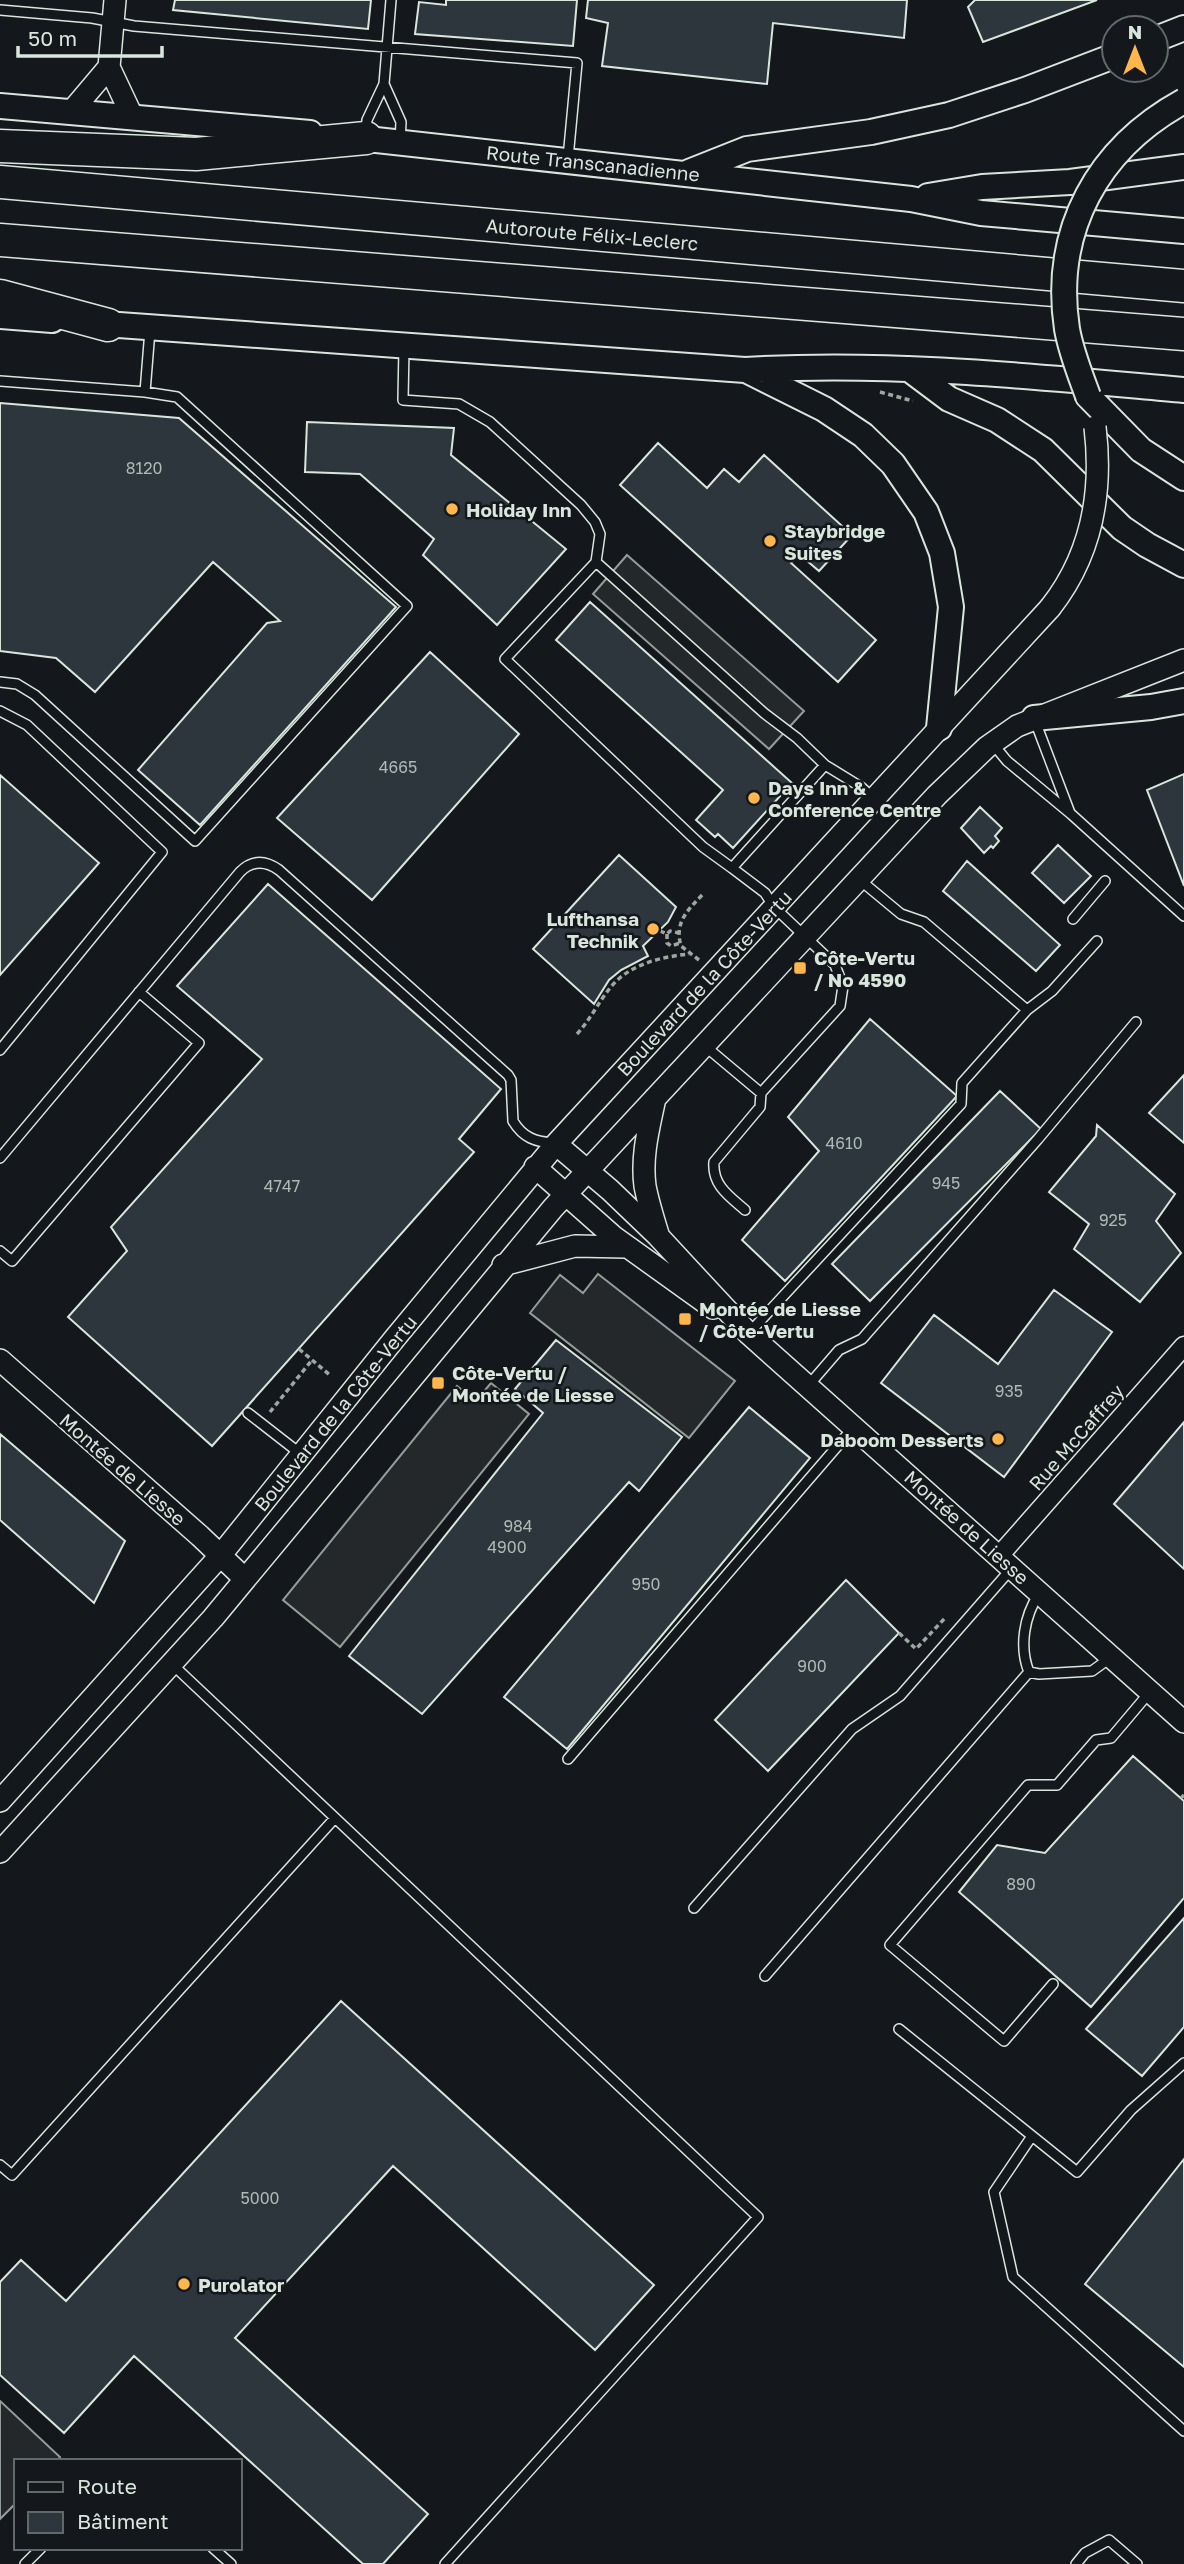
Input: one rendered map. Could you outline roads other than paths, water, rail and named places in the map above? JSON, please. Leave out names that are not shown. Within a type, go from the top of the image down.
[{"type":"highway","points":[[0,146],[196,154],[366,138]]},
{"type":"highway","name":"Autoroute Félix-Leclerc","points":[[0,182],[1184,286]]},
{"type":"highway","points":[[0,240],[1184,334]]},
{"type":"highway","points":[[0,296],[108,325]]},
{"type":"main road","points":[[685,173],[747,149],[871,132],[949,115],[1015,94],[1100,61]]},
{"type":"main road","name":"Boulevard de la Côte-Vertu","points":[[1088,396],[1072,349],[1065,310],[1065,277],[1071,236],[1092,186],[1114,155],[1144,128],[1184,101]]},
{"type":"main road","name":"Route Transcanadienne","points":[[0,106],[366,138],[911,199],[981,213],[1184,231]]},
{"type":"main road","points":[[911,199],[982,187],[1070,182],[1184,167]]},
{"type":"main road","points":[[0,316],[745,370],[815,366],[909,369],[1184,390]]},
{"type":"main road","points":[[909,369],[949,399],[988,416],[1043,450],[1122,528],[1184,565]]},
{"type":"main road","points":[[745,370],[824,409],[863,435],[893,464],[926,512],[942,553],[951,607],[939,728]]},
{"type":"main road","points":[[1088,396],[1141,450],[1184,478]]},
{"type":"main road","points":[[1034,718],[1151,708],[1184,701]]},
{"type":"street","points":[[115,0],[109,67],[134,118]]},
{"type":"street","points":[[71,113],[109,67]]},
{"type":"street","name":"Boulevard de la Côte-Vertu","points":[[0,1801],[220,1556],[535,1167],[545,1142],[774,907],[1050,608],[1067,585],[1080,559],[1094,512],[1098,478],[1097,445],[1088,396]]},
{"type":"street","name":"Boulevard de la Côte-Vertu","points":[[0,1852],[245,1579],[503,1265],[564,1195],[932,800],[992,743],[1034,718],[1184,660]]},
{"type":"street","points":[[655,1098],[644,1167],[658,1236]]},
{"type":"street","name":"Montée de Liesse","points":[[545,1142],[588,1170],[658,1236],[749,1334],[1184,1722]]},
{"type":"street","name":"Montée de Liesse","points":[[535,1167],[626,1247],[749,1334]]},
{"type":"street","points":[[503,1265],[575,1246],[626,1247]]},
{"type":"street","name":"Rue McCaffrey","points":[[1005,1562],[1184,1346]]},
{"type":"street","name":"Montée de Liesse","points":[[0,1360],[245,1579]]},
{"type":"lane","points":[[366,138],[368,120],[384,84],[391,0]]},
{"type":"lane","points":[[0,10],[134,26],[577,64],[567,160]]},
{"type":"lane","points":[[384,84],[401,122],[400,142]]},
{"type":"lane","points":[[145,391],[151,328]]},
{"type":"lane","points":[[404,346],[403,400],[459,404],[490,422],[581,505],[595,522],[600,534],[596,562],[505,659],[703,848],[765,893],[774,907],[835,965],[843,986],[840,1006],[761,1093],[760,1107],[714,1162],[716,1180],[745,1210]]},
{"type":"lane","points":[[0,381],[145,391],[168,394],[186,402],[407,606],[195,841],[35,695],[17,684],[0,682]]},
{"type":"lane","points":[[596,562],[764,713],[797,738],[825,765],[874,799]]},
{"type":"lane","points":[[0,711],[27,725],[162,852],[0,1050]]},
{"type":"lane","points":[[1034,718],[1071,814]]},
{"type":"lane","points":[[992,743],[1007,761],[1071,814],[1184,916]]},
{"type":"lane","points":[[732,868],[825,765]]},
{"type":"lane","points":[[0,1158],[240,872],[252,863],[267,863],[279,870],[509,1075],[513,1121],[516,1126],[545,1142]]},
{"type":"lane","points":[[858,879],[901,914],[924,922],[1027,1010]]},
{"type":"lane","points":[[1073,919],[1105,881]]},
{"type":"lane","points":[[749,1334],[961,1104],[962,1083],[1027,1010],[1052,991],[1097,941]]},
{"type":"lane","points":[[0,1251],[12,1261],[199,1043],[139,992]]},
{"type":"lane","points":[[808,1386],[839,1350],[862,1339],[1038,1139],[1136,1022]]},
{"type":"lane","points":[[704,1045],[761,1093]]},
{"type":"lane","points":[[248,1413],[302,1455]]},
{"type":"lane","points":[[568,1759],[855,1427]]},
{"type":"lane","points":[[694,1908],[852,1729],[900,1696],[1005,1562]]},
{"type":"lane","points":[[1029,1672],[1025,1663],[1026,1621],[1028,1611],[1040,1593]]},
{"type":"lane","points":[[1029,1672],[1039,1674],[1091,1671],[1111,1657]]},
{"type":"lane","points":[[171,1663],[758,2217],[444,2564]]},
{"type":"lane","points":[[765,1976],[1029,1672]]},
{"type":"lane","points":[[1053,1984],[1004,2041],[890,1945],[1028,1785],[1057,1785],[1096,1740],[1111,1738],[1151,1692]]},
{"type":"lane","points":[[0,2165],[12,2175],[335,1818]]},
{"type":"lane","points":[[899,2029],[1077,2172],[1131,2110],[1184,2063]]},
{"type":"lane","points":[[1032,2136],[994,2192],[1013,2277],[1184,2431]]},
{"type":"lane","points":[[1076,2564],[1085,2553],[1109,2540],[1137,2564]]},
{"type":"lane","points":[[25,2564],[39,2550]]},
{"type":"lane","points":[[215,2550],[231,2564]]},
{"type":"place","name":"Holiday Inn","points":[[452,509]]},
{"type":"place","name":"Staybridge Suites","points":[[770,541]]},
{"type":"place","name":"Days Inn & Conference Centre","points":[[754,798]]},
{"type":"place","name":"Lufthansa Technik","points":[[653,929]]},
{"type":"place","name":"Côte-Vertu / No 4590","points":[[800,968]]},
{"type":"place","name":"Montée de Liesse / Côte-Vertu","points":[[685,1319]]},
{"type":"place","name":"Côte-Vertu / Montée de Liesse","points":[[438,1383]]},
{"type":"place","name":"Daboom Desserts","points":[[998,1439]]},
{"type":"place","name":"Purolator","points":[[184,2284]]}]
